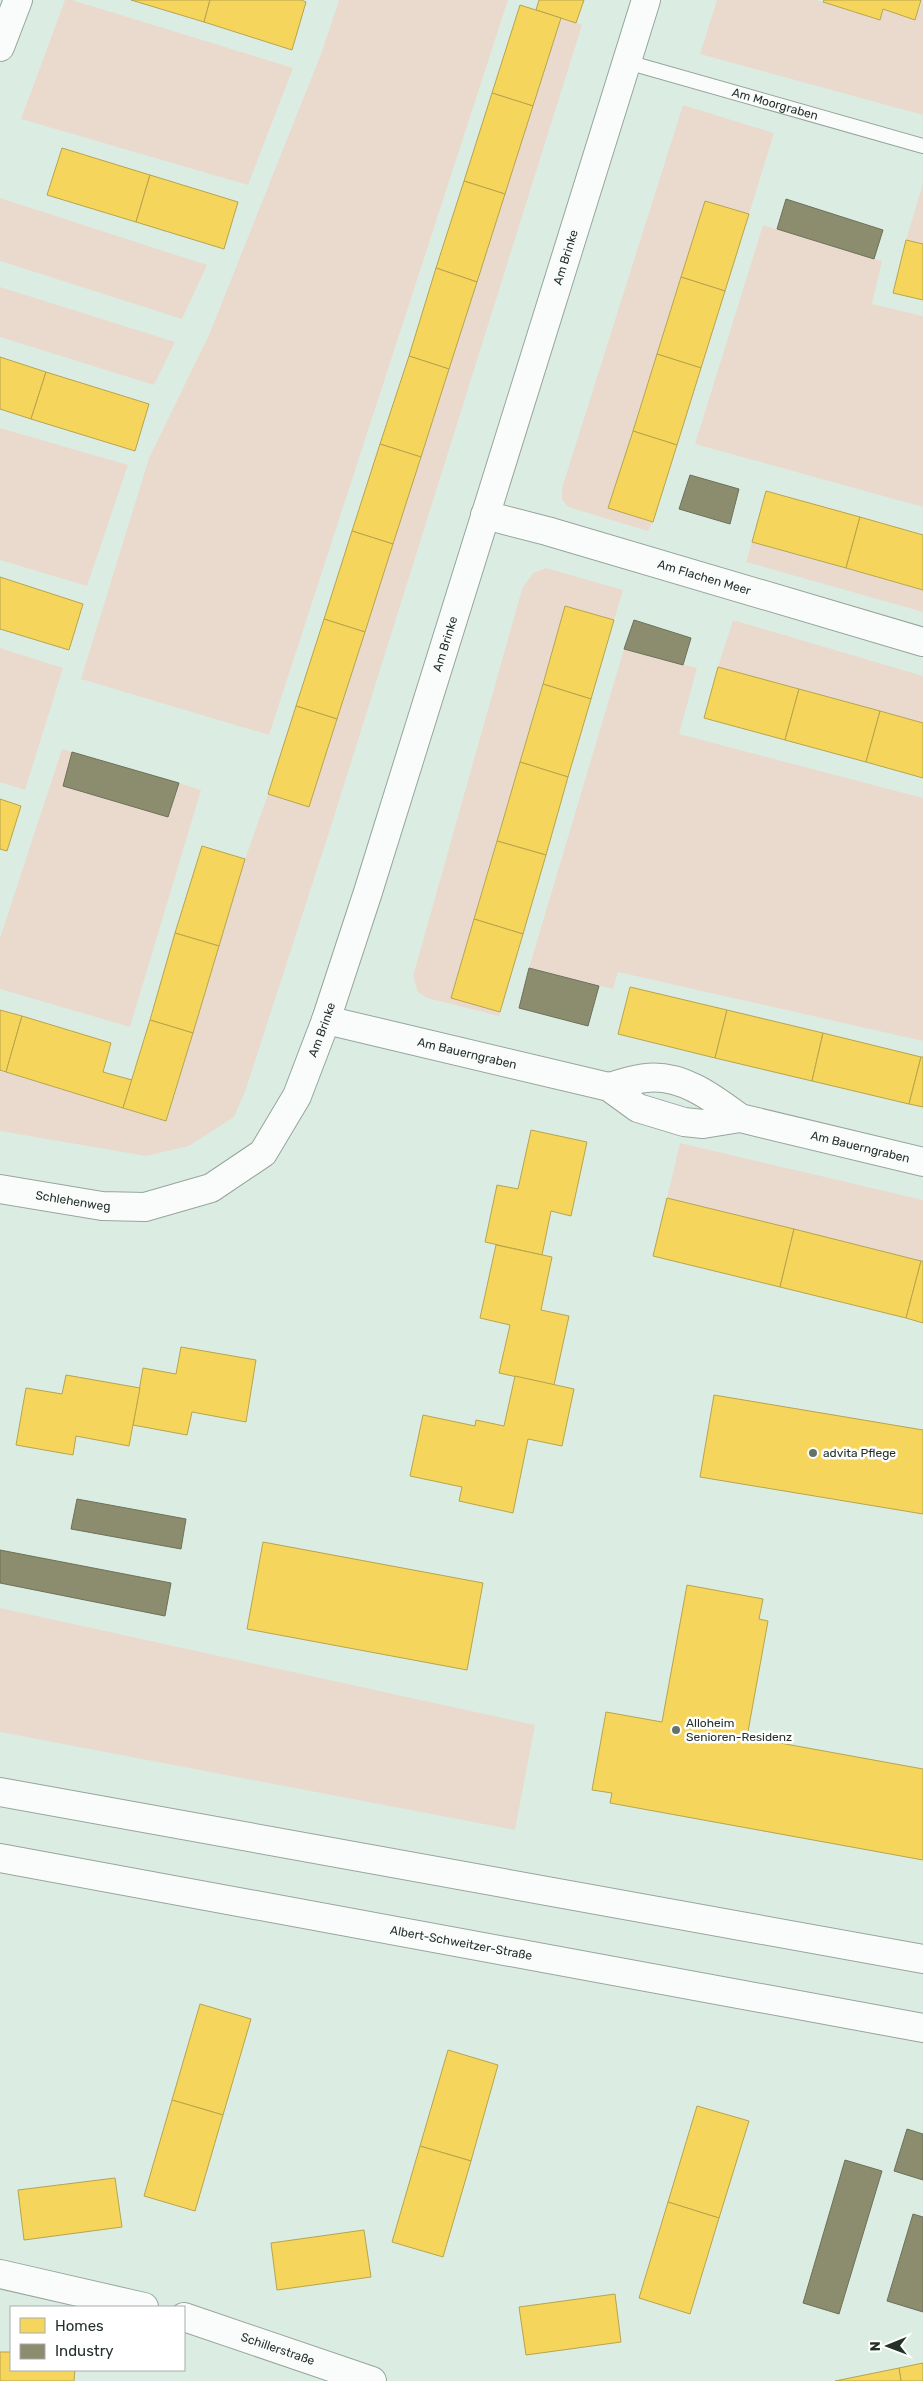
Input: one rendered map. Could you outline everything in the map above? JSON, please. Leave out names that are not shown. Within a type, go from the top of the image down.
[{"type":"street","points":[[0,47],[18,0]]},
{"type":"street","name":"Am Brinke","points":[[145,1207],[211,1188],[263,1153],[297,1096],[326,1020],[646,0]]},
{"type":"street","name":"Am Flachen Meer","points":[[485,515],[547,531],[923,642]]},
{"type":"street","name":"Am Bauerngraben","points":[[326,1020],[609,1087],[638,1108],[684,1122],[703,1124],[740,1118],[923,1162]]},
{"type":"street","name":"Am Bauerngraben","points":[[609,1087],[647,1078],[663,1079],[691,1086],[713,1098],[740,1118]]},
{"type":"street","name":"Schlehenweg","points":[[0,1189],[102,1206],[145,1207]]},
{"type":"street","points":[[0,1792],[923,1959]]},
{"type":"street","name":"Albert-Schweitzer-Straße","points":[[0,1858],[923,2028]]},
{"type":"street","points":[[0,2274],[140,2306]]},
{"type":"street","name":"Schillerstraße","points":[[185,2317],[372,2381]]},
{"type":"lane","name":"Am Moorgraben","points":[[627,62],[923,146]]},
{"type":"shaded area","points":[[65,0],[72,0],[293,68],[248,185],[21,119]]},
{"type":"shaded area","points":[[339,0],[508,0],[269,735],[81,679],[149,458],[209,335],[321,54]]},
{"type":"shaded area","points":[[717,0],[816,0],[879,20],[883,9],[915,20],[923,0],[923,115],[700,54]]},
{"type":"shaded area","points":[[561,18],[582,25],[333,820],[246,1089],[234,1117],[189,1146],[146,1156],[0,1131],[0,1071],[167,1120],[245,859],[268,794],[309,807]]},
{"type":"shaded area","points":[[683,105],[774,133],[749,214],[705,201],[622,465],[653,522],[648,531],[568,507],[562,499],[562,488]]},
{"type":"shaded area","points":[[923,183],[923,244],[906,240]]},
{"type":"shaded area","points":[[0,198],[207,265],[182,319],[0,261]]},
{"type":"shaded area","points":[[763,225],[882,261],[872,304],[923,316],[923,507],[695,444]]},
{"type":"shaded area","points":[[0,287],[175,342],[154,385],[0,337]]},
{"type":"shaded area","points":[[0,428],[128,465],[87,586],[0,560]]},
{"type":"shaded area","points":[[752,542],[923,590],[923,612],[746,562]]},
{"type":"shaded area","points":[[546,568],[623,590],[614,620],[565,606],[451,997],[500,1012],[499,1016],[427,998],[418,992],[413,976],[522,589],[533,573]]},
{"type":"shaded area","points":[[733,620],[923,676],[923,723],[718,667]]},
{"type":"shaded area","points":[[0,648],[63,668],[25,790],[0,782]]},
{"type":"shaded area","points":[[624,649],[697,668],[679,734],[923,798],[923,1041],[618,972],[613,989],[529,968]]},
{"type":"shaded area","points":[[62,749],[72,752],[63,786],[168,817],[179,783],[201,790],[130,1027],[0,989],[0,938]]},
{"type":"shaded area","points":[[680,1143],[923,1200],[923,1261],[667,1198]]},
{"type":"shaded area","points":[[0,1608],[535,1725],[515,1830],[0,1732]]},
{"type":"building: Homes","points":[[131,0],[210,0],[204,22]]},
{"type":"building: Homes","points":[[210,0],[301,0],[306,2],[292,50],[204,22]]},
{"type":"building: Homes","points":[[539,0],[584,0],[576,23],[536,10]]},
{"type":"building: Homes","points":[[824,0],[921,0],[915,20],[883,9],[880,20],[823,2]]},
{"type":"building: Homes","points":[[520,5],[561,18],[533,106],[492,93]]},
{"type":"building: Homes","points":[[492,93],[533,106],[505,194],[464,181]]},
{"type":"building: Homes","points":[[62,148],[150,175],[136,222],[47,195]]},
{"type":"building: Homes","points":[[150,175],[238,202],[224,249],[136,222]]},
{"type":"building: Homes","points":[[464,181],[505,194],[477,282],[436,268]]},
{"type":"building: Homes","points":[[705,201],[749,214],[725,291],[681,277]]},
{"type":"building: Homes","points":[[906,240],[923,244],[923,300],[893,293]]},
{"type":"building: Homes","points":[[436,268],[477,282],[449,369],[409,356]]},
{"type":"building: Homes","points":[[681,277],[725,291],[701,368],[657,354]]},
{"type":"building: Homes","points":[[657,354],[701,368],[677,445],[633,431]]},
{"type":"building: Homes","points":[[409,356],[449,369],[421,457],[380,444]]},
{"type":"building: Homes","points":[[0,357],[46,372],[31,419],[0,409]]},
{"type":"building: Homes","points":[[46,372],[149,404],[135,451],[31,419]]},
{"type":"building: Homes","points":[[633,431],[677,445],[653,522],[608,508]]},
{"type":"building: Homes","points":[[380,444],[421,457],[393,544],[352,531]]},
{"type":"building: Homes","points":[[766,491],[860,517],[846,568],[752,542]]},
{"type":"building: Homes","points":[[860,517],[923,535],[923,590],[846,568]]},
{"type":"building: Homes","points":[[352,531],[393,544],[365,632],[324,619]]},
{"type":"building: Homes","points":[[0,577],[83,604],[69,650],[0,629]]},
{"type":"building: Homes","points":[[565,606],[614,620],[591,699],[543,684]]},
{"type":"building: Homes","points":[[324,619],[365,632],[337,719],[296,706]]},
{"type":"building: Homes","points":[[718,667],[799,689],[785,740],[704,718]]},
{"type":"building: Homes","points":[[543,684],[591,699],[568,777],[520,762]]},
{"type":"building: Homes","points":[[799,689],[880,711],[866,762],[785,740]]},
{"type":"building: Homes","points":[[296,706],[337,719],[309,807],[268,794]]},
{"type":"building: Homes","points":[[880,711],[923,723],[923,778],[866,762]]},
{"type":"building: Homes","points":[[520,762],[568,777],[546,855],[497,841]]},
{"type":"building: Homes","points":[[0,799],[21,806],[7,851],[0,849]]},
{"type":"building: Homes","points":[[497,841],[546,855],[523,934],[474,919]]},
{"type":"building: Homes","points":[[202,846],[245,859],[219,946],[175,933]]},
{"type":"building: Homes","points":[[474,919],[523,934],[500,1012],[451,998]]},
{"type":"building: Homes","points":[[175,933],[219,946],[193,1033],[150,1020]]},
{"type":"building: Homes","points":[[630,987],[727,1010],[715,1058],[618,1034]]},
{"type":"building: Homes","points":[[0,1010],[22,1016],[6,1072],[0,1070]]},
{"type":"building: Homes","points":[[727,1010],[823,1033],[812,1081],[715,1058]]},
{"type":"building: Homes","points":[[22,1016],[111,1043],[103,1072],[132,1080],[123,1108],[6,1072]]},
{"type":"building: Homes","points":[[150,1020],[193,1033],[166,1121],[123,1108]]},
{"type":"building: Homes","points":[[823,1033],[921,1057],[909,1104],[812,1081]]},
{"type":"building: Homes","points":[[921,1057],[923,1057],[923,1107],[909,1104]]},
{"type":"building: Homes","points":[[531,1130],[587,1142],[571,1216],[551,1211],[542,1255],[485,1242],[497,1185],[518,1189]]},
{"type":"building: Homes","points":[[667,1198],[794,1229],[780,1287],[653,1256]]},
{"type":"building: Homes","points":[[794,1229],[921,1261],[906,1318],[780,1287]]},
{"type":"building: Homes","points":[[496,1245],[552,1257],[541,1310],[569,1316],[554,1385],[499,1373],[510,1325],[480,1318]]},
{"type":"building: Homes","points":[[921,1261],[923,1261],[923,1323],[906,1318]]},
{"type":"building: Homes","points":[[181,1347],[256,1360],[246,1422],[192,1412],[187,1435],[133,1425],[143,1368],[176,1374]]},
{"type":"building: Homes","points":[[66,1375],[140,1388],[129,1446],[76,1436],[73,1455],[16,1445],[26,1388],[62,1394]]},
{"type":"building: Homes","points":[[515,1376],[574,1389],[562,1446],[528,1439],[513,1513],[459,1501],[462,1487],[410,1476],[423,1415],[475,1426],[476,1420],[504,1426]]},
{"type":"building: Homes","name":"advita Pflege","points":[[714,1395],[923,1430],[923,1514],[700,1477]]},
{"type":"building: Homes","points":[[263,1542],[483,1583],[467,1670],[247,1629]]},
{"type":"building: Homes","name":"Alloheim Senioren-Residenz","points":[[687,1585],[763,1599],[759,1619],[768,1621],[747,1737],[923,1769],[923,1860],[610,1803],[612,1793],[592,1790],[606,1712],[662,1722]]},
{"type":"building: Homes","points":[[200,2004],[251,2019],[223,2115],[172,2100]]},
{"type":"building: Homes","points":[[448,2050],[498,2065],[471,2161],[420,2146]]},
{"type":"building: Homes","points":[[172,2100],[223,2115],[195,2211],[144,2196]]},
{"type":"building: Homes","points":[[697,2106],[749,2121],[719,2218],[668,2202]]},
{"type":"building: Homes","points":[[420,2146],[471,2161],[443,2257],[392,2242]]},
{"type":"building: Homes","points":[[115,2178],[122,2227],[24,2240],[18,2190]]},
{"type":"building: Homes","points":[[668,2202],[719,2218],[690,2314],[639,2298]]},
{"type":"building: Homes","points":[[364,2230],[371,2277],[277,2290],[271,2243]]},
{"type":"building: Homes","points":[[615,2294],[621,2342],[526,2355],[519,2307]]},
{"type":"building: Homes","points":[[0,2352],[10,2352],[10,2371],[75,2371],[74,2381],[0,2381]]},
{"type":"building: Homes","points":[[923,2363],[923,2381],[901,2381],[899,2368]]},
{"type":"building: Homes","points":[[899,2368],[901,2381],[835,2381]]},
{"type":"building: Industry","points":[[786,199],[883,230],[874,259],[777,229]]},
{"type":"building: Industry","points":[[690,475],[739,489],[730,524],[679,509]]},
{"type":"building: Industry","points":[[634,620],[691,638],[683,665],[624,649]]},
{"type":"building: Industry","points":[[72,752],[179,783],[168,817],[63,786]]},
{"type":"building: Industry","points":[[529,968],[599,986],[588,1026],[519,1008]]},
{"type":"building: Industry","points":[[77,1499],[186,1519],[181,1549],[71,1529]]},
{"type":"building: Industry","points":[[0,1550],[171,1583],[165,1616],[0,1583]]},
{"type":"building: Industry","points":[[907,2129],[923,2134],[923,2180],[894,2171]]},
{"type":"building: Industry","points":[[845,2160],[882,2171],[839,2314],[803,2303]]},
{"type":"building: Industry","points":[[913,2214],[923,2217],[923,2312],[887,2301]]},
{"type":"place","name":"advita Pflege","points":[[813,1453]]},
{"type":"place","name":"Alloheim Senioren-Residenz","points":[[676,1730]]}]
